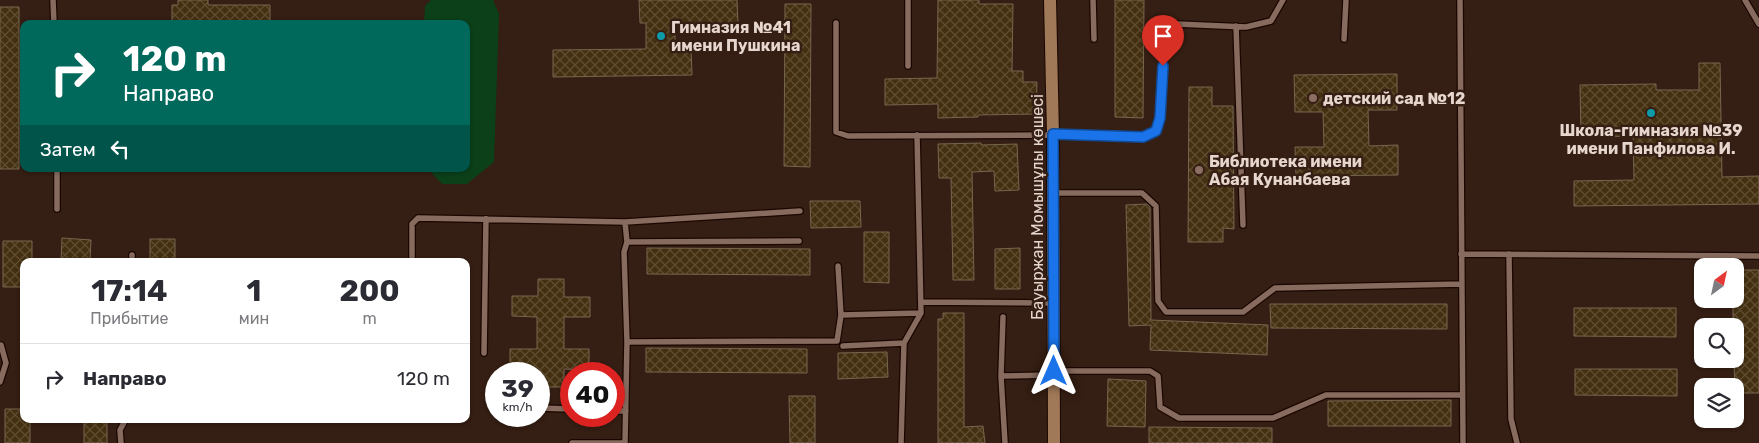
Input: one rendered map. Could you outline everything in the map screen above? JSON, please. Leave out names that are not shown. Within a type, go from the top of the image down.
[{"type":"street","name":"Бауыржан Момышұлы көшесі","points":[[1050,0],[1053,134],[1054,443]]},
{"type":"lane","points":[[53,0],[54,20]]},
{"type":"lane","points":[[908,0],[908,66]]},
{"type":"lane","points":[[1093,0],[1094,39]]},
{"type":"lane","points":[[836,23],[836,132],[848,136],[1053,134],[1143,137],[1156,131],[1160,118],[1164,32],[1177,24],[1246,27],[1271,21],[1283,0]]},
{"type":"lane","points":[[1344,39],[1346,0]]},
{"type":"lane","points":[[1460,0],[1463,443]]},
{"type":"lane","points":[[1745,0],[1759,24]]},
{"type":"lane","points":[[1236,26],[1243,225]]},
{"type":"lane","points":[[902,443],[904,343],[921,313],[917,135]]},
{"type":"lane","points":[[56,172],[57,209]]},
{"type":"lane","points":[[1053,192],[1142,193],[1156,206],[1158,301],[1166,312],[1243,312],[1275,288],[1462,284]]},
{"type":"lane","points":[[412,258],[412,224],[418,218],[625,222],[800,211]]},
{"type":"lane","points":[[484,353],[486,219]]},
{"type":"lane","points":[[572,443],[625,443],[627,342],[624,252],[627,242],[625,222]]},
{"type":"lane","points":[[627,242],[798,241]]},
{"type":"lane","points":[[1462,254],[1759,256]]},
{"type":"lane","points":[[1509,254],[1511,419],[1517,443]]},
{"type":"lane","points":[[627,342],[837,341],[842,314],[838,266]]},
{"type":"lane","points":[[921,302],[1054,303]]},
{"type":"lane","points":[[842,314],[921,313]]},
{"type":"lane","points":[[1003,317],[1001,376],[1005,443]]},
{"type":"lane","points":[[843,346],[904,343]]},
{"type":"lane","points":[[0,382],[6,363],[1,345]]},
{"type":"lane","points":[[1001,376],[1150,371],[1158,376],[1160,407],[1179,418],[1273,418],[1326,395],[1462,394]]},
{"type":"lane","points":[[121,443],[120,430],[124,423]]},
{"type":"green space","points":[[431,0],[493,0],[499,14],[494,162],[467,184],[442,184],[431,172],[470,172],[470,20],[424,20],[425,6]]},
{"type":"building","points":[[178,0],[208,0],[208,5],[270,5],[270,20],[172,20],[172,5],[178,5]]},
{"type":"building","name":"Гимназия №41 имени Пушкина","points":[[639,0],[737,0],[738,23],[675,24],[675,48],[691,48],[692,75],[553,77],[553,50],[646,49],[646,23],[640,23]]},
{"type":"building","points":[[938,0],[979,0],[979,4],[1013,4],[1012,71],[1023,71],[1023,82],[1037,82],[1036,114],[938,118],[938,104],[885,105],[885,79],[937,78]]},
{"type":"building","points":[[1115,0],[1144,0],[1143,118],[1115,117]]},
{"type":"building","points":[[785,4],[811,4],[810,167],[784,166]]},
{"type":"building","points":[[0,7],[19,7],[19,169],[0,169]]},
{"type":"building","name":"Школа-гимназия №39 имени Панфилова И.","points":[[1699,63],[1720,63],[1722,177],[1759,176],[1759,204],[1574,206],[1574,181],[1634,180],[1633,136],[1581,137],[1580,85],[1656,84],[1656,90],[1699,90]]},
{"type":"building","points":[[1397,74],[1397,110],[1368,110],[1369,146],[1398,145],[1398,175],[1296,176],[1295,147],[1324,147],[1323,112],[1295,112],[1294,75]]},
{"type":"building","points":[[1189,87],[1212,87],[1212,106],[1233,106],[1234,229],[1223,228],[1223,242],[1188,242]]},
{"type":"building","points":[[981,143],[981,145],[1017,144],[1019,190],[995,191],[994,171],[972,172],[974,280],[953,280],[951,178],[939,178],[938,144]]},
{"type":"building","points":[[810,201],[860,201],[861,227],[811,228]]},
{"type":"building","points":[[1147,204],[1150,207],[1151,320],[1268,325],[1267,355],[1150,350],[1151,325],[1129,326],[1126,205]]},
{"type":"building","points":[[864,232],[889,232],[889,283],[864,282]]},
{"type":"building","points":[[62,238],[91,240],[90,258],[61,258]]},
{"type":"building","points":[[150,239],[175,239],[175,258],[150,258]]},
{"type":"building","points":[[3,241],[32,241],[32,258],[20,258],[20,287],[3,287]]},
{"type":"building","points":[[647,248],[810,249],[810,275],[647,274]]},
{"type":"building","points":[[1020,248],[1020,289],[995,289],[995,249]]},
{"type":"building","points":[[1744,270],[1759,270],[1759,393],[1744,393],[1744,378],[1735,378],[1734,368],[1744,368],[1744,318],[1733,318],[1733,308],[1744,308]]},
{"type":"building","points":[[538,279],[564,279],[564,297],[590,297],[590,317],[564,317],[564,349],[589,349],[589,362],[560,362],[560,387],[550,387],[550,362],[510,362],[510,349],[537,349],[537,317],[512,316],[512,296],[538,296]]},
{"type":"building","points":[[1270,304],[1447,304],[1447,329],[1271,328]]},
{"type":"building","points":[[1574,308],[1676,308],[1676,337],[1574,336]]},
{"type":"building","points":[[943,313],[964,313],[964,427],[983,426],[985,443],[938,443],[938,319],[943,319]]},
{"type":"building","points":[[646,348],[807,349],[807,373],[646,372]]},
{"type":"building","points":[[887,352],[888,377],[838,379],[838,353]]},
{"type":"building","points":[[1575,369],[1677,369],[1677,396],[1575,395]]},
{"type":"building","points":[[1108,379],[1146,381],[1145,427],[1107,426]]},
{"type":"building","points":[[789,396],[815,396],[815,443],[790,443]]},
{"type":"building","points":[[1451,400],[1451,426],[1328,426],[1328,401]]},
{"type":"building","points":[[5,409],[20,409],[20,423],[30,423],[30,443],[5,443]]},
{"type":"building","points":[[84,423],[107,423],[107,443],[84,443]]},
{"type":"building","points":[[1149,427],[1272,428],[1272,443],[1149,443]]},
{"type":"place","name":"Гимназия №41 имени Пушкина","points":[[661,36]]},
{"type":"place","name":"детский сад №12","points":[[1313,98]]},
{"type":"place","name":"Школа-гимназия №39 имени Панфилова И.","points":[[1651,113]]},
{"type":"place","name":"Библиотека имени Абая Кунанбаева","points":[[1199,170]]},
{"type":"route","points":[[1054,371],[1053,134],[1143,137],[1156,131],[1160,118],[1163,66]]}]
